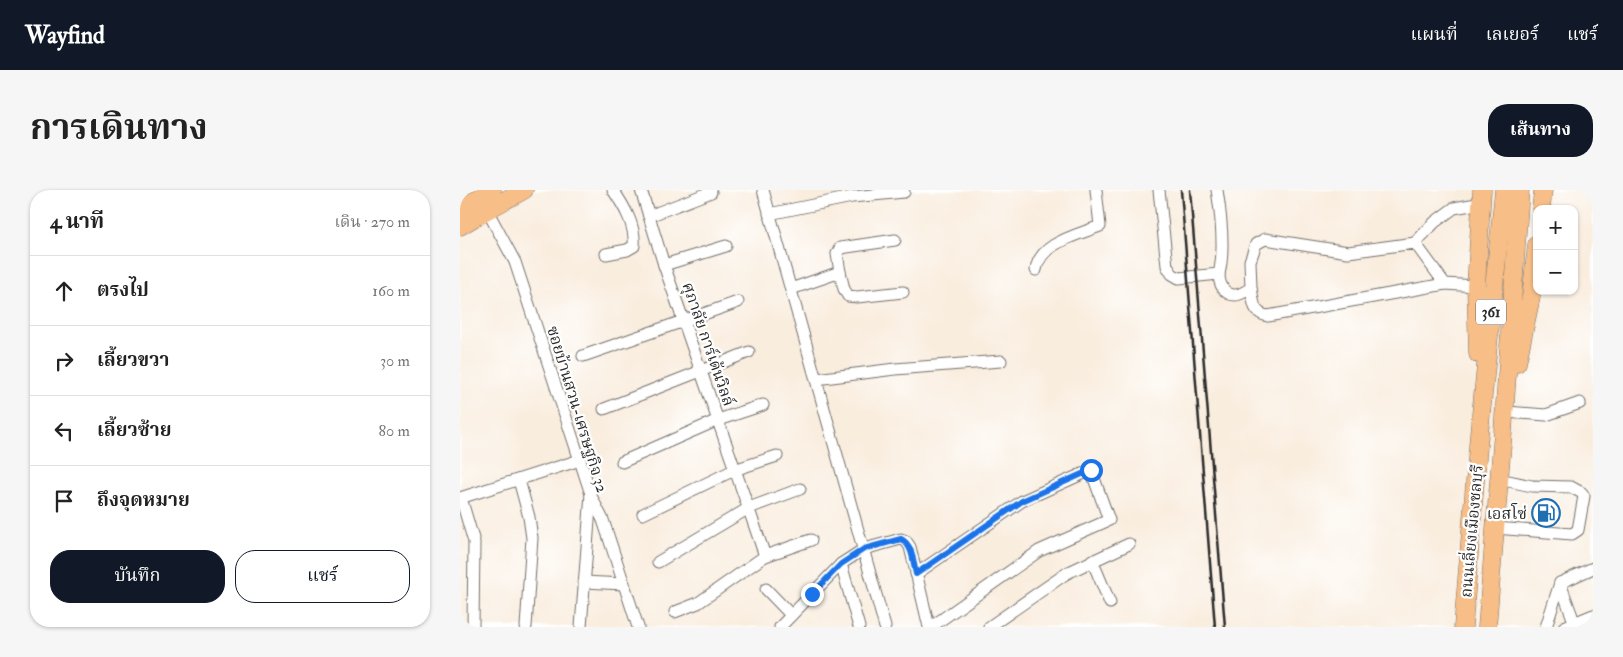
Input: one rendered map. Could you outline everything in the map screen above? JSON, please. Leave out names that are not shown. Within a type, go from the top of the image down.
[{"type":"highway","points":[[460,209],[492,190]]},
{"type":"highway","points":[[460,226],[524,190]]},
{"type":"highway","name":"ถนนเลี่ยงเมืองชลบุรี","points":[[1463,627],[1479,434],[1504,190]]},
{"type":"highway","name":"ถนนเลี่ยงเมืองชลบุรี","points":[[1487,627],[1520,190]]},
{"type":"highway","points":[[1541,205],[1543,190]]},
{"type":"highway","name":"ถนนเลี่ยงเมืองชลบุรี","points":[[1479,434],[1476,286],[1482,197]]},
{"type":"highway","name":"ถนนเลี่ยงเมืองชลบุรี","points":[[1503,432],[1531,297],[1536,250]]},
{"type":"street","points":[[606,254],[627,250],[634,246],[635,239],[622,203],[613,190]]},
{"type":"street","name":"ศุภาลัย การ์เด้นวิลล์","points":[[641,190],[664,265],[765,556]]},
{"type":"street","points":[[763,190],[886,627]]},
{"type":"street","points":[[1036,270],[1037,263],[1046,250],[1062,240],[1100,226],[1096,190]]},
{"type":"street","points":[[1159,190],[1167,266],[1172,274],[1179,278],[1219,274]]},
{"type":"street","points":[[1217,190],[1221,238],[1219,280],[1223,289],[1228,294],[1237,295],[1251,288]]},
{"type":"street","points":[[649,216],[711,192]]},
{"type":"street","points":[[769,214],[852,197],[904,192]]},
{"type":"street","points":[[1476,286],[1445,284],[1268,316],[1260,314],[1256,310],[1251,288],[1250,261],[1256,244],[1265,239],[1348,252],[1414,243],[1435,222],[1454,208],[1482,197]]},
{"type":"street","name":"ซอยบ้านสวน-เศรษฐกิจ 32","points":[[487,210],[515,262],[591,494],[581,627]]},
{"type":"street","points":[[895,240],[840,248],[837,254],[844,289],[848,296],[857,297],[903,292]]},
{"type":"street","points":[[1414,243],[1445,284]]},
{"type":"street","points":[[664,265],[726,246]]},
{"type":"street","points":[[790,289],[840,272]]},
{"type":"street","points":[[583,356],[738,302]]},
{"type":"street","points":[[604,409],[748,352]]},
{"type":"street","points":[[816,379],[895,369],[1001,361]]},
{"type":"street","points":[[1507,412],[1546,415],[1580,403]]},
{"type":"street","points":[[622,462],[718,420],[763,405]]},
{"type":"street","points":[[643,514],[734,470],[777,456]]},
{"type":"street","points":[[473,627],[474,542],[460,498],[580,460]]},
{"type":"street","points":[[780,627],[841,564],[864,549],[901,539],[906,541],[910,547],[916,574],[930,627],[1039,551],[1110,520],[1091,470],[1022,501],[916,574]]},
{"type":"street","points":[[1495,528],[1572,534],[1578,530],[1584,496],[1571,486],[1532,486],[1499,479]]},
{"type":"street","points":[[519,480],[529,517],[532,538],[526,627]]},
{"type":"street","points":[[658,562],[749,508],[800,489]]},
{"type":"street","points":[[591,494],[603,520],[638,627]]},
{"type":"street","points":[[675,612],[704,599],[765,556],[811,540]]},
{"type":"street","points":[[989,627],[1067,573],[1129,544]]},
{"type":"street","points":[[1092,560],[1110,603]]},
{"type":"street","points":[[841,564],[857,626]]},
{"type":"street","points":[[1546,627],[1560,583],[1593,568]]},
{"type":"street","points":[[584,582],[624,584]]},
{"type":"street","points":[[1560,583],[1572,626],[1593,615]]},
{"type":"street","points":[[766,589],[792,615]]},
{"type":"railway","points":[[1181,190],[1215,627]]},
{"type":"railway","points":[[1190,190],[1225,627]]},
{"type":"place","name":"เอสโซ่","points":[[1546,513]]},
{"type":"route","points":[[812,594],[841,564],[864,549],[901,539],[906,541],[910,547],[916,574],[1022,501],[1091,470]]}]
